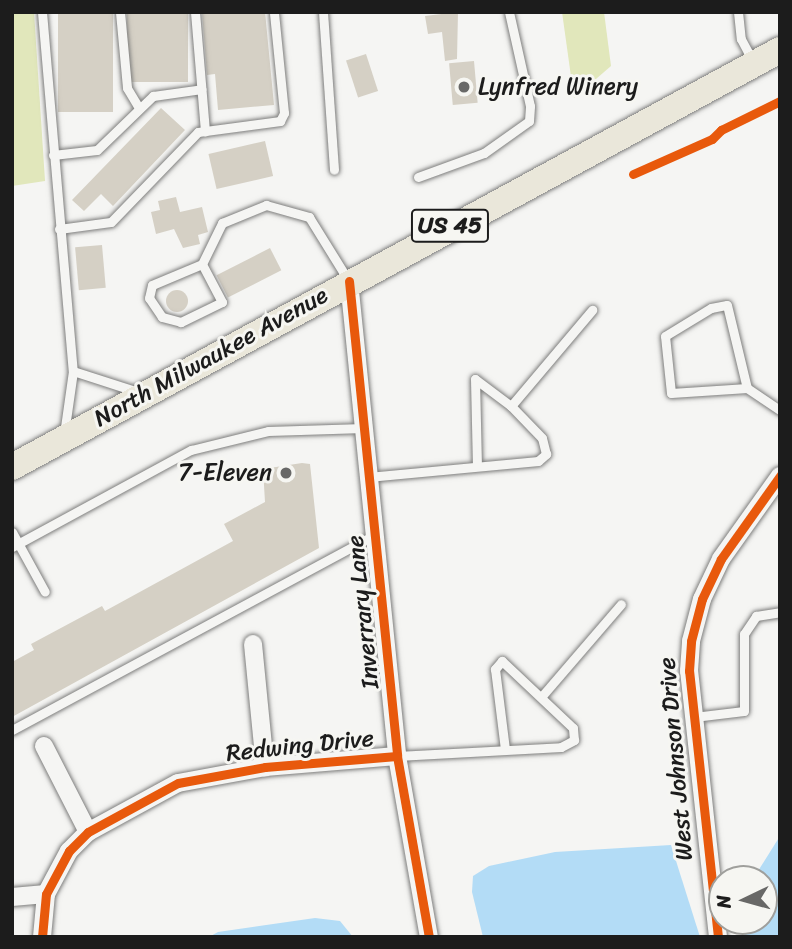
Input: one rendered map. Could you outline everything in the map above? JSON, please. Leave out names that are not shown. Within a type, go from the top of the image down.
[{"type":"main road","name":"North Milwaukee Avenue","points":[[12,467],[349,281],[780,50]]},
{"type":"street","name":"Inverrary Lane","points":[[349,281],[397,756],[429,937]]},
{"type":"street","name":"West Johnson Drive","points":[[718,937],[689,671],[702,599],[721,559],[777,486]]},
{"type":"street","points":[[253,644],[265,767]]},
{"type":"street","points":[[44,746],[88,832]]},
{"type":"street","name":"Redwing Drive","points":[[42,937],[46,894],[64,858],[88,832],[178,783],[265,767],[397,756]]},
{"type":"street","points":[[12,897],[46,894]]},
{"type":"lane","points":[[42,12],[73,371],[63,439]]},
{"type":"lane","points":[[120,12],[127,88],[139,108]]},
{"type":"lane","points":[[195,12],[205,132]]},
{"type":"lane","points":[[59,229],[111,222],[190,137],[205,132],[281,121],[284,113],[274,12]]},
{"type":"lane","points":[[323,12],[334,170]]},
{"type":"lane","points":[[418,177],[484,153],[528,121],[530,106],[509,12]]},
{"type":"lane","points":[[738,12],[741,39],[754,63]]},
{"type":"lane","points":[[53,155],[97,149],[153,96],[202,89]]},
{"type":"lane","points":[[202,264],[222,302],[181,322],[162,317],[149,298],[152,285],[202,264],[222,223],[266,205],[309,217],[349,281]]},
{"type":"lane","points":[[747,388],[727,305],[711,308],[665,336],[671,393],[747,388],[780,410]]},
{"type":"lane","points":[[511,406],[593,310]]},
{"type":"lane","points":[[73,371],[145,393]]},
{"type":"lane","points":[[368,477],[538,461],[546,454],[542,438],[511,406],[475,379],[477,466]]},
{"type":"lane","points":[[15,545],[191,450],[268,431],[364,428]]},
{"type":"lane","points":[[12,532],[15,545],[45,592]]},
{"type":"lane","points":[[12,730],[374,535]]},
{"type":"lane","points":[[542,696],[621,604]]},
{"type":"lane","points":[[694,717],[744,711],[744,634],[756,616],[780,612]]},
{"type":"lane","points":[[397,756],[561,747],[574,740],[573,728],[542,696],[502,662],[495,669],[505,749]]},
{"type":"green space","points":[[12,12],[34,12],[45,181],[12,186]]},
{"type":"green space","points":[[562,12],[604,12],[611,66],[574,98]]},
{"type":"water","points":[[780,836],[780,937],[745,937],[778,935],[778,865],[762,865]]},
{"type":"water","points":[[671,845],[700,937],[483,937],[472,892],[473,876],[489,866],[555,852]]},
{"type":"water","points":[[315,918],[340,921],[353,937],[209,937],[218,932]]},
{"type":"building","points":[[58,12],[113,12],[113,112],[58,112]]},
{"type":"building","points":[[127,12],[188,12],[188,82],[127,82]]},
{"type":"building","points":[[202,12],[265,12],[274,105],[218,110],[215,74],[207,75]]},
{"type":"building","points":[[458,12],[457,59],[445,61],[442,32],[428,34],[425,16]]},
{"type":"building","points":[[366,54],[378,91],[358,98],[346,60]]},
{"type":"building","name":"Lynfred Winery","points":[[474,61],[478,103],[453,105],[449,63]]},
{"type":"building","points":[[161,108],[185,130],[113,206],[101,194],[84,211],[72,200]]},
{"type":"building","points":[[265,141],[273,176],[217,189],[208,154]]},
{"type":"building","points":[[176,197],[180,212],[202,207],[208,232],[198,235],[200,244],[183,248],[174,229],[156,234],[151,212],[160,210],[158,201]]},
{"type":"building","points":[[102,245],[106,288],[79,290],[75,247]]},
{"type":"building","points":[[270,248],[281,270],[228,298],[217,275]]},
{"type":"building","points":[[177,290],[187,297],[188,301],[181,311],[177,312],[167,305],[166,301],[173,291]]},
{"type":"building","points":[[310,464],[319,548],[12,717],[12,662],[34,650],[31,644],[102,606],[105,611],[233,541],[224,524],[265,502],[263,469]]},
{"type":"cycle path","points":[[633,174],[712,139],[721,130],[780,101]]},
{"type":"cycle path","points":[[349,281],[397,756],[429,937]]},
{"type":"cycle path","points":[[718,937],[689,671],[691,641],[702,599],[721,559],[780,476]]},
{"type":"cycle path","points":[[42,937],[46,894],[69,851],[88,832],[178,783],[265,767],[397,756]]},
{"type":"place","name":"Lynfred Winery","points":[[464,87]]},
{"type":"place","name":"7-Eleven","points":[[286,473]]}]
